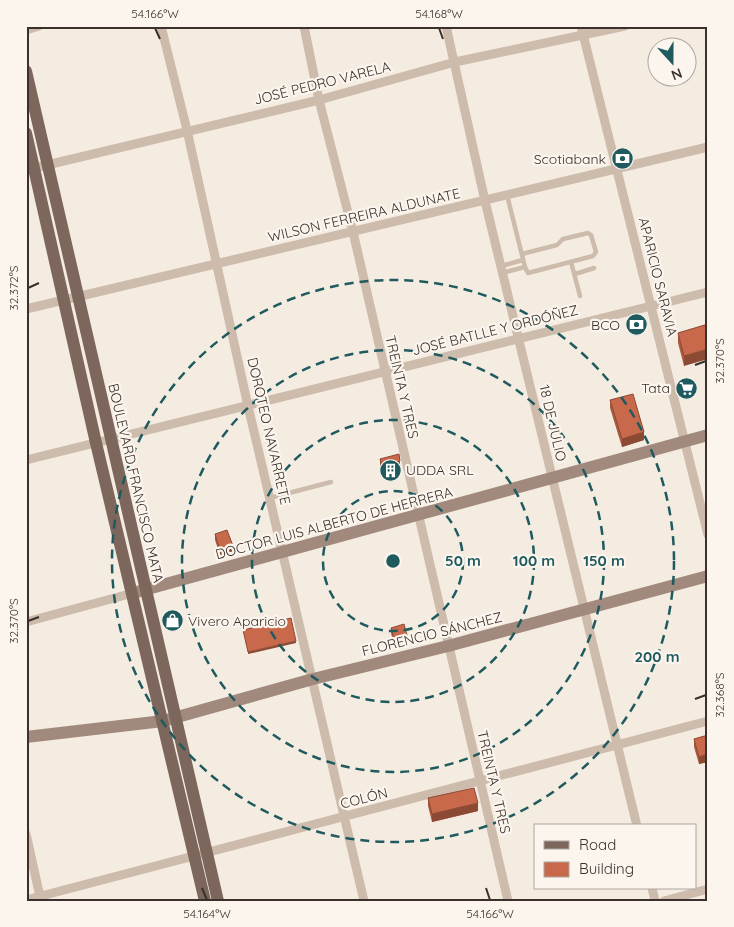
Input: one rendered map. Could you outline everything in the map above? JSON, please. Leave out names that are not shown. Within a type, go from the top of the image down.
[{"type":"main road","name":"BOULEVARD FRANCISCO MATA","points":[[26,71],[111,439],[139,591],[200,855],[205,901]]},
{"type":"main road","name":"BOULEVARD FRANCISCO MATA","points":[[26,133],[30,170],[65,300],[96,443],[139,591]]},
{"type":"main road","name":"BOULEVARD FRANCISCO MATA","points":[[200,855],[218,901]]},
{"type":"street","points":[[26,30],[39,26]]},
{"type":"street","name":"DOROTEO NAVARRETE","points":[[161,26],[187,130],[248,406],[364,901]]},
{"type":"street","name":"TREINTA Y TRES","points":[[304,26],[319,100],[352,232],[508,901]]},
{"type":"street","name":"18 DE JULIO","points":[[446,26],[485,201],[637,824]]},
{"type":"street","name":"JOSÉ PEDRO VARELA","points":[[30,170],[187,130],[319,100],[455,62],[582,31],[625,26]]},
{"type":"street","name":"APARICIO SARAVIA","points":[[582,31],[708,535]]},
{"type":"street","name":"WILSON FERREIRA ALDUNATE","points":[[26,309],[708,148]]},
{"type":"street","name":"JOSÉ BATLLE Y ORDÓÑEZ","points":[[26,460],[708,292]]},
{"type":"street","name":"DOCTOR LUIS ALBERTO DE HERRERA","points":[[26,622],[708,435]]},
{"type":"street","name":"FLORENCIO SÁNCHEZ","points":[[26,737],[169,719],[313,679],[448,646],[708,576]]},
{"type":"street","name":"COLÓN","points":[[26,900],[40,899],[708,721]]},
{"type":"street","points":[[26,834],[40,899]]},
{"type":"street","points":[[664,901],[708,889]]},
{"type":"lane","points":[[507,195],[525,267],[530,273],[595,255],[590,233],[563,239],[557,245],[522,254]]},
{"type":"lane","points":[[502,270],[523,260]]},
{"type":"lane","points":[[571,262],[580,296]]},
{"type":"lane","points":[[502,270],[525,267]]},
{"type":"lane","points":[[574,274],[594,268]]},
{"type":"lane","points":[[270,498],[331,482]]},
{"type":"building","points":[[708,324],[708,349],[684,356],[678,333]]},
{"type":"building","points":[[633,394],[644,432],[622,439],[610,400]]},
{"type":"building","points":[[399,454],[400,461],[382,467],[380,459]]},
{"type":"building","points":[[227,530],[233,546],[220,550],[215,534]]},
{"type":"building","points":[[291,618],[296,641],[248,652],[243,630]]},
{"type":"building","points":[[404,624],[408,639],[395,643],[391,628]]},
{"type":"building","points":[[708,735],[708,754],[699,757],[694,739]]},
{"type":"building","points":[[474,788],[478,803],[432,814],[428,798]]},
{"type":"place","name":"Scotiabank","points":[[622,159]]},
{"type":"place","name":"BCO","points":[[636,325]]},
{"type":"place","name":"Tata","points":[[686,388]]},
{"type":"place","name":"UDDA SRL","points":[[390,470]]},
{"type":"place","name":"Vivero Aparicio","points":[[172,621]]}]
